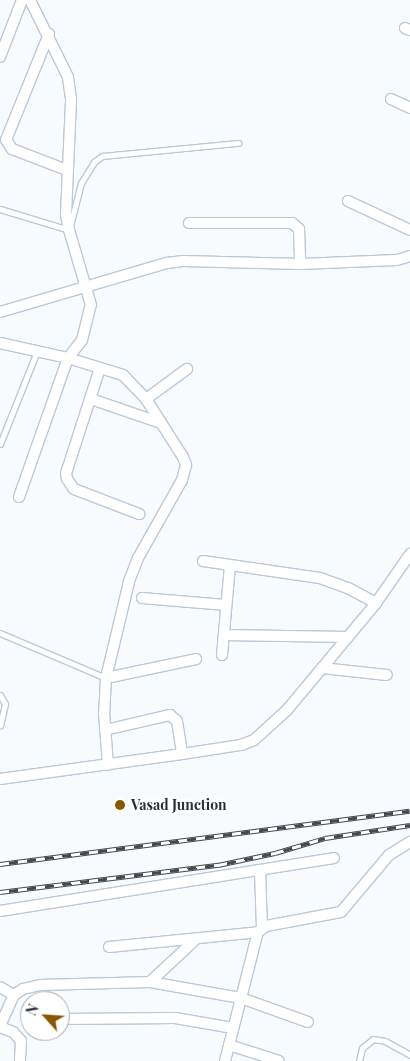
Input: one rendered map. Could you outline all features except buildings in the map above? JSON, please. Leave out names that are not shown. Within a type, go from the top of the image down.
[{"type":"street","points":[[0,57],[22,0]]},
{"type":"street","points":[[19,497],[68,358],[82,340],[90,314],[91,298],[66,215],[70,89],[65,66],[30,0]]},
{"type":"street","points":[[48,34],[6,140],[12,150],[67,170]]},
{"type":"street","points":[[391,99],[410,108]]},
{"type":"street","points":[[348,201],[410,230]]},
{"type":"street","points":[[189,223],[292,223],[299,229],[300,264]]},
{"type":"street","points":[[1,313],[167,263],[183,261],[300,264],[397,260],[410,256]]},
{"type":"street","points":[[0,343],[68,358],[124,375],[146,399],[183,457],[185,471],[133,570],[106,678],[104,730],[108,765]]},
{"type":"street","points":[[100,368],[66,473],[67,479],[74,489],[139,514]]},
{"type":"street","points":[[146,399],[187,370]]},
{"type":"street","points":[[91,400],[161,424]]},
{"type":"street","points":[[0,779],[241,745],[254,740],[287,710],[376,603],[410,554]]},
{"type":"street","points":[[204,561],[320,578],[342,585],[376,603]]},
{"type":"street","points":[[222,655],[230,564]]},
{"type":"street","points":[[142,598],[226,605]]},
{"type":"street","points":[[224,635],[348,636]]},
{"type":"street","points":[[106,678],[196,660]]},
{"type":"street","points":[[322,668],[387,675]]},
{"type":"street","points":[[104,730],[170,715],[177,720],[182,754]]},
{"type":"street","points":[[109,947],[195,940],[260,930],[341,912],[389,855],[410,842]]},
{"type":"street","points":[[0,911],[334,858]]},
{"type":"street","points":[[225,1061],[260,930],[260,871]]},
{"type":"street","points":[[150,982],[195,940]]},
{"type":"street","points":[[20,1061],[21,1041],[13,1032],[0,1027],[14,995],[31,986],[150,982],[241,998],[308,1022]]},
{"type":"street","points":[[0,988],[14,995]]},
{"type":"street","points":[[70,1019],[175,1018],[233,1028]]},
{"type":"street","points":[[229,1045],[279,1061]]},
{"type":"lane","points":[[0,209],[69,230],[81,183],[94,162],[102,156],[238,143]]},
{"type":"lane","points":[[0,444],[3,429],[37,351]]},
{"type":"lane","points":[[0,633],[106,678]]},
{"type":"lane","points":[[0,695],[5,704],[0,725]]},
{"type":"lane","points":[[359,1061],[362,1048],[372,1039],[386,1040],[410,1055]]},
{"type":"railway","points":[[0,864],[410,811]]},
{"type":"railway","points":[[0,892],[218,865],[275,853],[325,838],[410,825]]},
{"type":"place","name":"Vasad Junction","points":[[120,805]]}]
